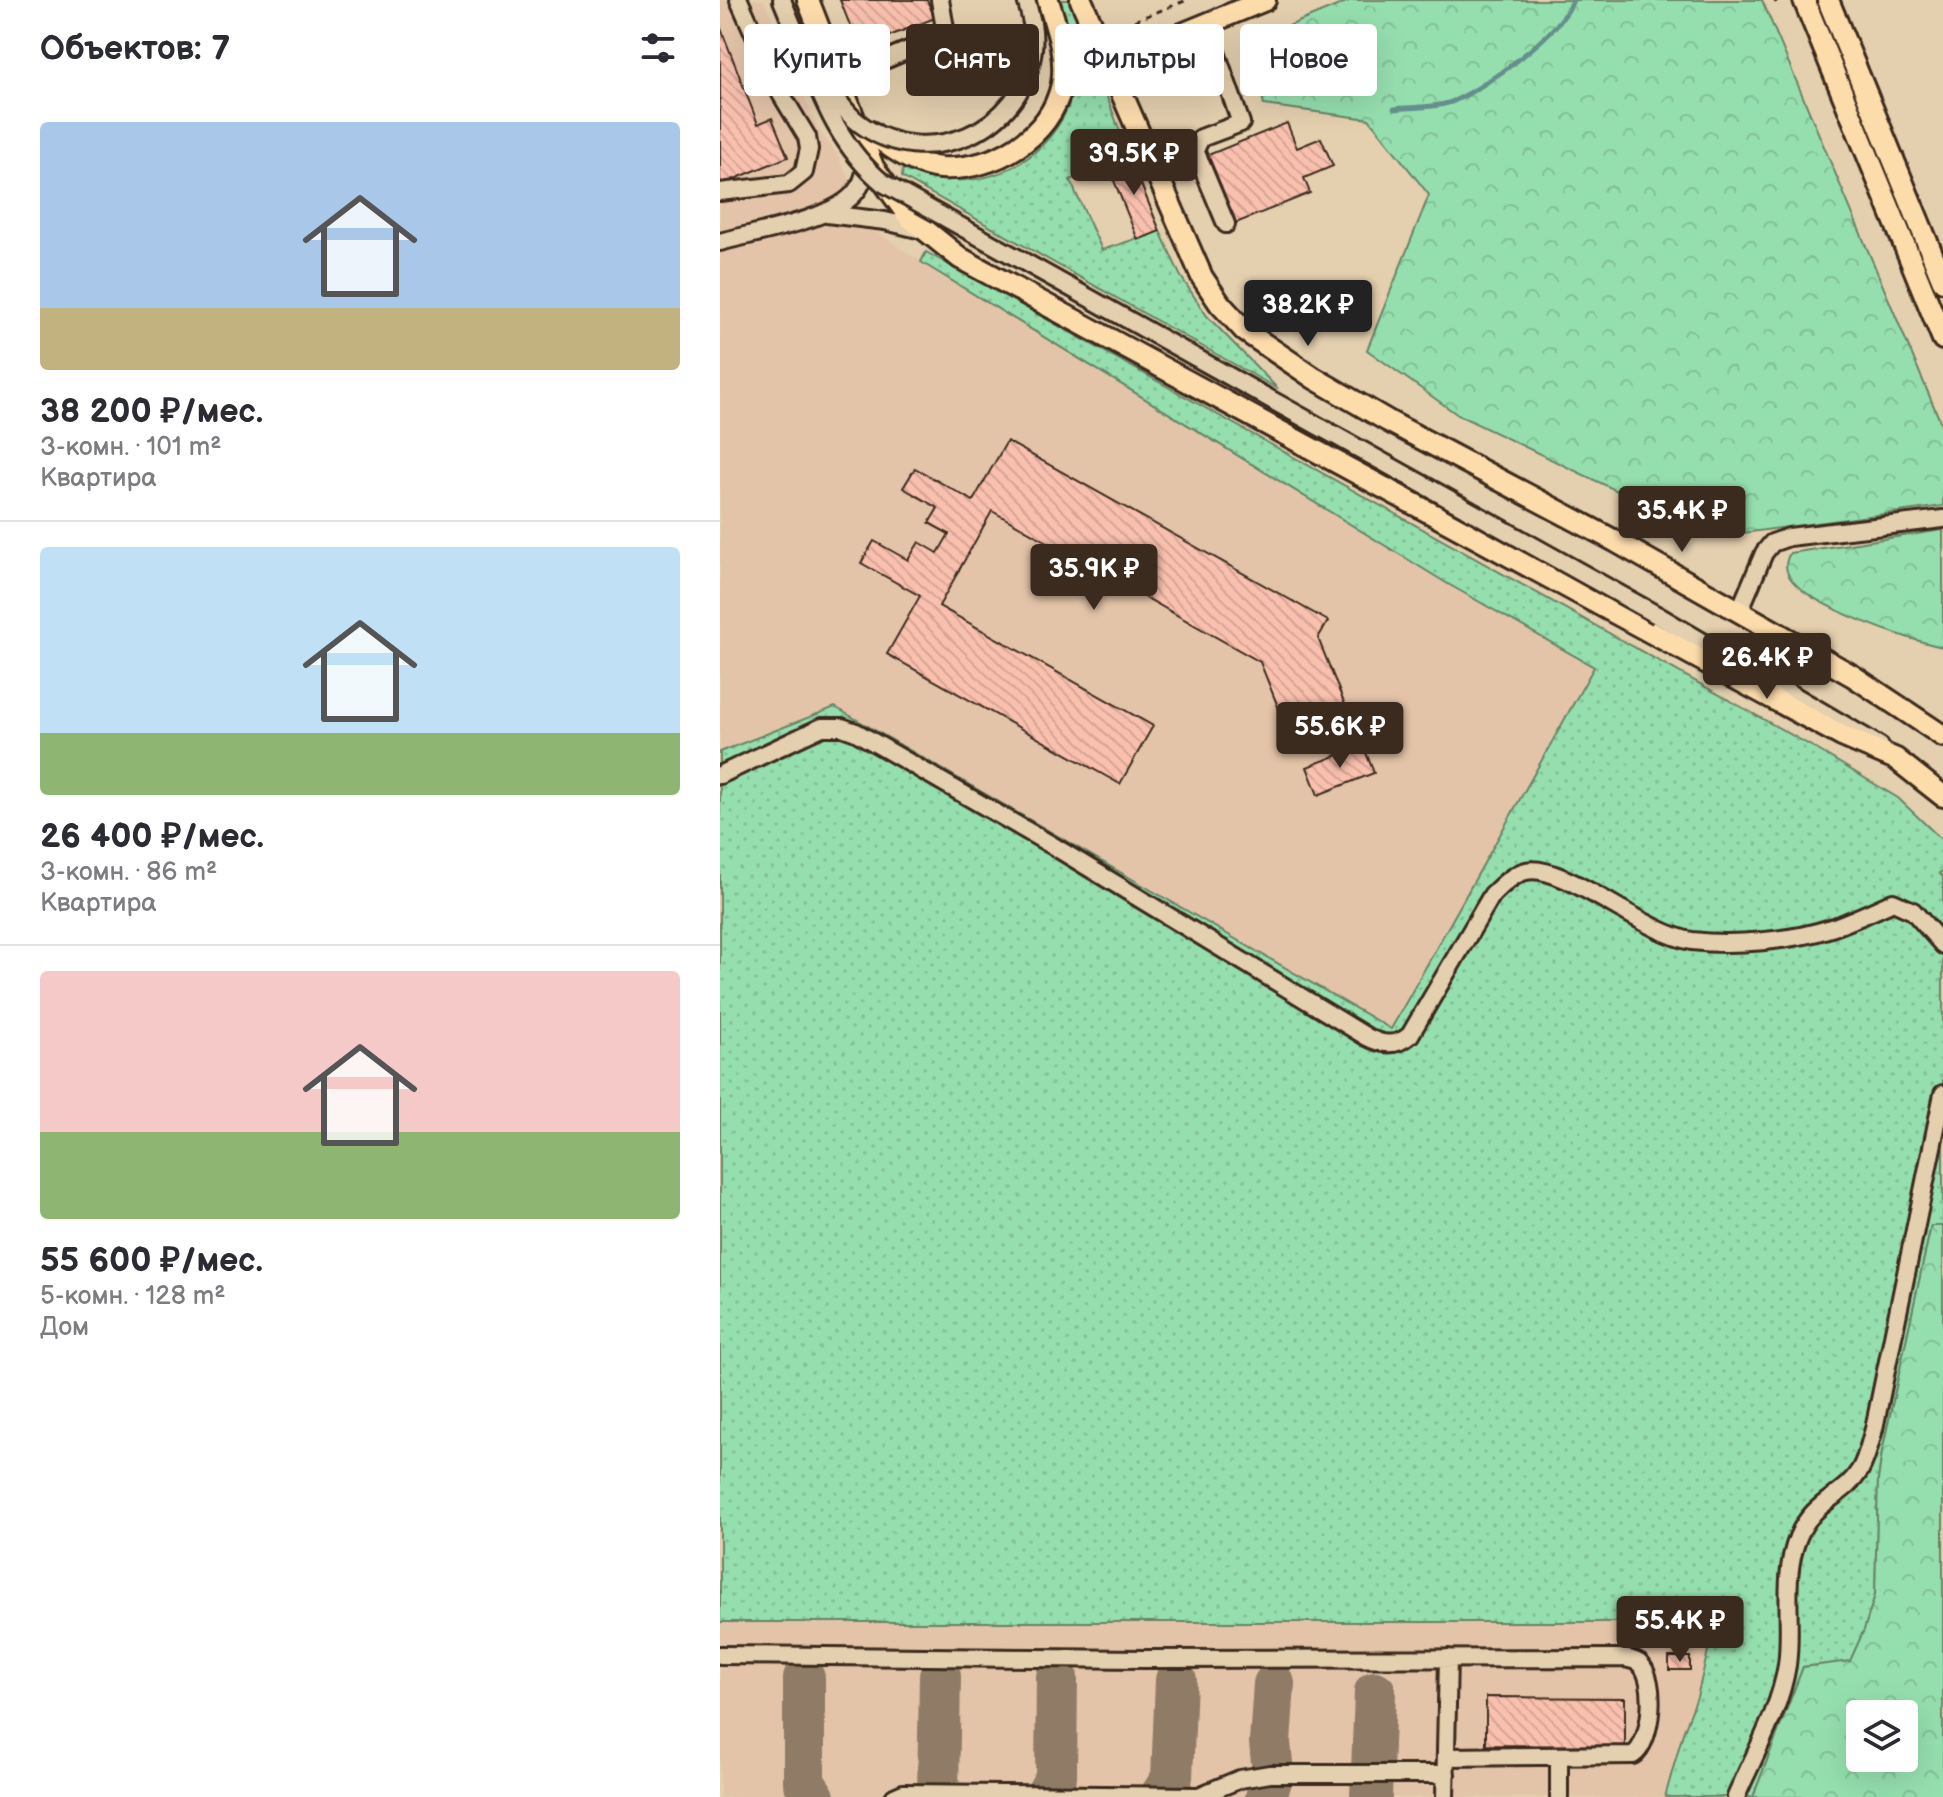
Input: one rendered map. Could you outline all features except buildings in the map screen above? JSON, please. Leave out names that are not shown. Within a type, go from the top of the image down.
[{"type":"main road","points":[[808,0],[873,167],[909,217],[960,258],[1828,728],[1896,759],[1943,796]]},
{"type":"main road","points":[[852,117],[884,143],[909,157],[940,168],[985,162],[1011,151],[1035,134],[1044,123],[1062,84],[1063,55],[1048,0]]},
{"type":"main road","points":[[1081,0],[1092,24]]},
{"type":"main road","points":[[1206,24],[1265,0]]},
{"type":"main road","points":[[1804,0],[1943,339]]},
{"type":"main road","points":[[1828,0],[1943,281]]},
{"type":"main road","points":[[1123,96],[1202,277],[1220,304],[1245,331],[1314,378],[1388,421],[1615,541],[1853,676],[1943,736]]},
{"type":"street","points":[[720,192],[789,184],[804,172],[809,149],[807,137],[781,94],[739,0]]},
{"type":"street","points":[[782,0],[792,24]]},
{"type":"street","points":[[890,58],[946,34],[940,0]]},
{"type":"street","points":[[837,96],[858,123],[902,144],[920,146],[960,140],[983,128],[1003,112],[1018,93],[1033,47],[1033,25],[1026,0]]},
{"type":"street","points":[[1224,75],[1241,123],[1201,138],[1195,150],[1226,224]]},
{"type":"street","points":[[822,96],[835,127],[865,169],[883,183],[1657,615],[1869,738],[1896,759]]},
{"type":"street","points":[[720,242],[825,213],[844,204],[860,187],[868,151]]},
{"type":"street","points":[[825,213],[885,221],[927,232]]},
{"type":"street","points":[[1739,612],[1764,553],[1772,543],[1789,537],[1943,519]]},
{"type":"street","points":[[720,775],[809,732],[833,725],[842,727],[1055,847],[1353,1029],[1386,1044],[1403,1041],[1410,1035],[1492,895],[1503,884],[1525,871],[1546,872],[1564,878],[1654,929],[1690,940],[1762,940],[1806,934],[1832,928],[1893,902],[1913,911],[1943,945]]},
{"type":"street","points":[[1736,1797],[1782,1688],[1788,1661],[1787,1588],[1797,1538],[1810,1514],[1861,1469],[1874,1429],[1943,1094]]},
{"type":"street","points":[[720,1655],[1626,1658],[1639,1663],[1647,1675],[1649,1688],[1648,1730],[1641,1750],[1633,1755],[1559,1756],[1270,1774],[1240,1779],[1199,1796],[903,1793],[894,1797]]},
{"type":"street","points":[[1445,1797],[1448,1658]]},
{"type":"street","points":[[1559,1756],[1559,1797]]},
{"type":"path","points":[[1127,24],[1187,0]]},
{"type":"shaded area","points":[[720,0],[764,0],[774,24],[744,24],[744,96],[804,96],[818,129],[837,154],[873,230],[1448,584],[1753,757],[1943,877],[1943,1226],[1932,1226],[1882,1452],[1753,1797],[720,1797]]},
{"type":"green space","points":[[1060,0],[1070,0],[1079,24],[1067,24]]},
{"type":"green space","points":[[1351,0],[1762,0],[1943,428],[1943,506],[1714,537],[1458,415],[1367,350],[1429,195],[1369,119],[1264,105],[1262,96],[1377,96],[1377,24],[1293,24]]},
{"type":"green space","points":[[1072,96],[1107,96],[1129,155],[1070,180],[1102,250],[1160,231],[1180,275],[1207,316],[1278,389],[902,177],[903,165],[944,179],[968,180],[991,176],[1033,154],[1063,118]]},
{"type":"green space","points":[[926,252],[1813,747],[1898,798],[1943,841],[1943,870],[1939,873],[1943,877],[1943,1226],[1931,1226],[1882,1452],[1878,1480],[1875,1595],[1850,1662],[1803,1667],[1753,1797],[1665,1797],[1697,1697],[1715,1622],[720,1622],[720,752],[835,707],[1391,1029],[1594,667],[1448,584],[921,262]]},
{"type":"green space","points":[[1943,530],[1943,647],[1836,610],[1799,587],[1786,570],[1790,553]]},
{"type":"green space","points":[[1931,1226],[1943,1226],[1943,1797],[1753,1797],[1803,1667],[1850,1661],[1864,1630],[1875,1595],[1878,1480]]},
{"type":"waterway","points":[[1394,109],[1442,104],[1469,93],[1504,71],[1539,42],[1566,13],[1573,0]]},
{"type":"taxiway","points":[[938,1797],[940,1676]]},
{"type":"taxiway","points":[[1045,1797],[1056,1777],[1057,1677]]},
{"type":"taxiway","points":[[804,1678],[804,1782],[814,1797]]},
{"type":"taxiway","points":[[1160,1797],[1172,1778],[1176,1680]]},
{"type":"taxiway","points":[[1266,1797],[1273,1774],[1270,1742],[1274,1684]]},
{"type":"taxiway","points":[[1371,1797],[1375,1692]]}]
